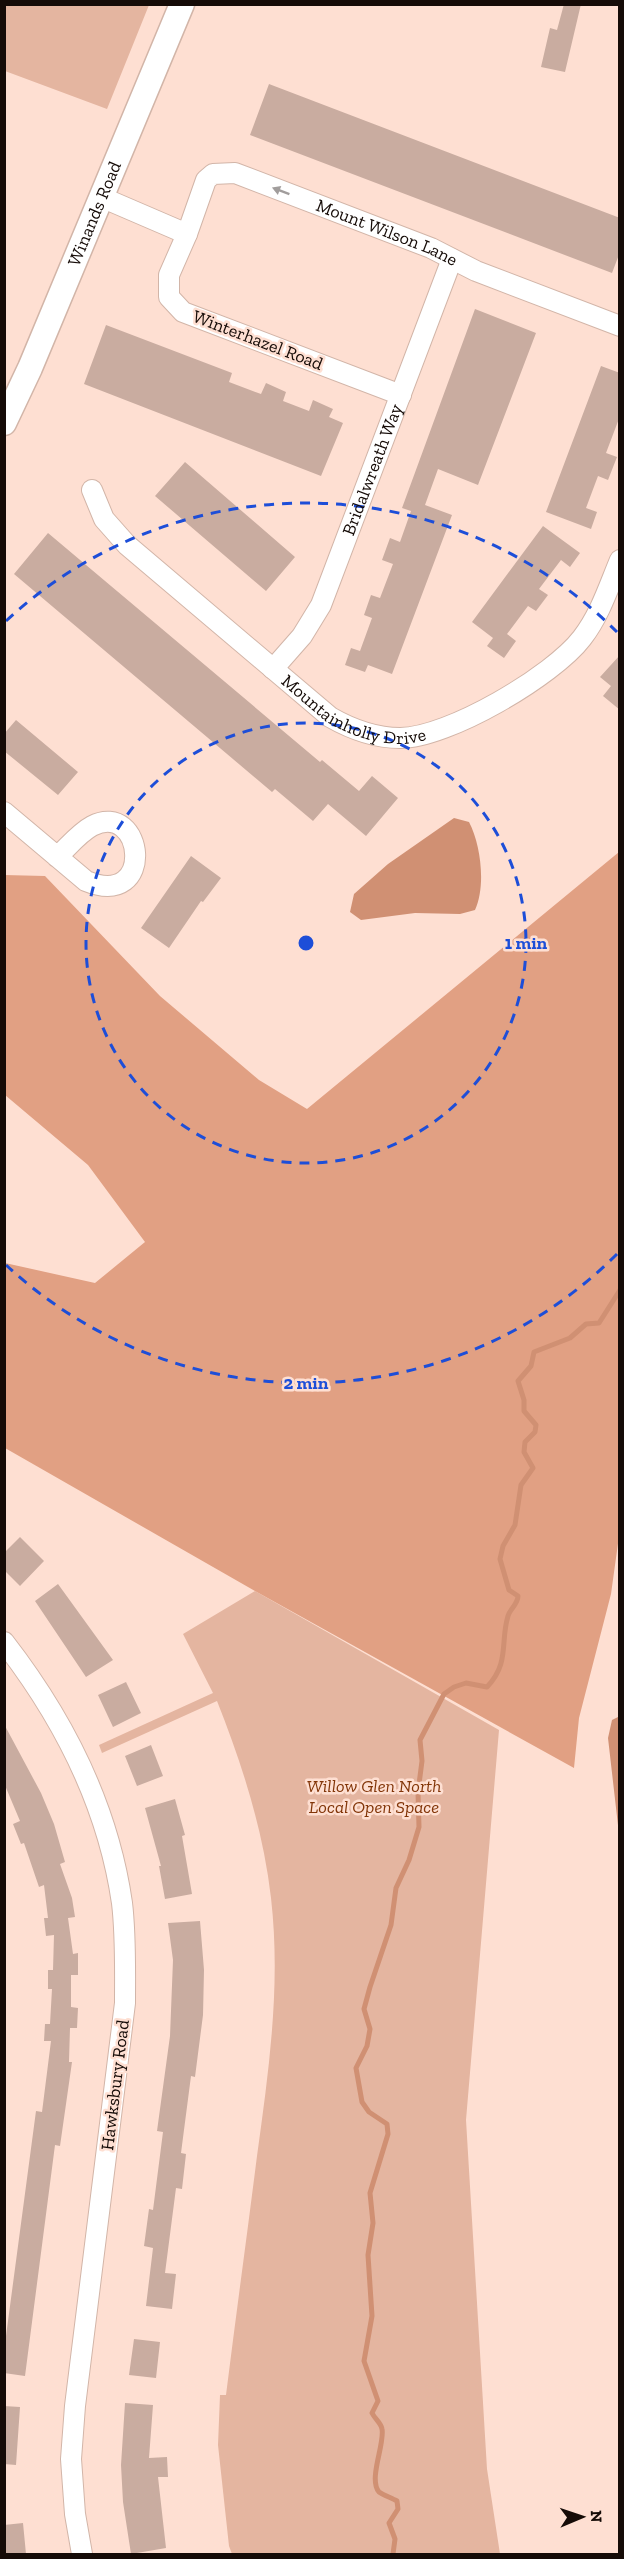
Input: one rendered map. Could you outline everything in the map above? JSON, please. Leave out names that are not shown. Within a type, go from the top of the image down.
[{"type":"street","name":"Winands Road","points":[[4,423],[30,368],[182,4]]},
{"type":"street","name":"Mount Wilson Lane","points":[[187,234],[202,187],[213,174],[235,173],[431,248],[476,271],[620,326]]},
{"type":"street","points":[[101,197],[187,234]]},
{"type":"street","name":"Winterhazel Road","points":[[187,234],[169,275],[167,287],[169,297],[183,312],[401,395]]},
{"type":"street","name":"Bridalwreath Way","points":[[273,669],[302,636],[321,605],[452,259]]},
{"type":"street","name":"Mountainholly Drive","points":[[92,490],[104,519],[127,545],[330,717],[348,727],[399,738],[436,732],[520,688],[562,660],[592,624],[620,560]]},
{"type":"street","points":[[4,812],[57,857]]},
{"type":"street","name":"Hawksbury Road","points":[[4,1642],[57,1717],[78,1760],[97,1806],[122,1903],[126,1953],[125,2004],[80,2354],[71,2460],[75,2514],[82,2554]]},
{"type":"green space","points":[[4,5],[149,5],[107,109],[5,71]]},
{"type":"green space","name":"Willow Glen North Local Open Space","points":[[255,1591],[499,1730],[466,2120],[487,2469],[500,2554],[232,2554],[229,2546],[218,2445],[220,2395],[226,2395],[266,2091],[274,1995],[274,1930],[263,1847],[235,1749],[217,1701],[102,1753],[99,1745],[213,1693],[183,1634]]},
{"type":"shaded area","points":[[454,818],[469,822],[477,842],[481,878],[475,910],[460,914],[415,913],[361,920],[350,912],[354,894],[388,864]]},
{"type":"shaded area","points":[[619,852],[620,1529],[611,1594],[579,1718],[574,1768],[255,1591],[5,1448],[5,1263],[95,1283],[145,1242],[88,1165],[5,1095],[4,875],[45,876],[160,996],[259,1080],[307,1109]]},
{"type":"shaded area","points":[[620,1716],[619,1834],[608,1738],[612,1720]]},
{"type":"building","points":[[564,4],[581,4],[565,72],[541,67],[550,28],[557,30]]},
{"type":"building","points":[[269,84],[620,218],[620,252],[612,273],[250,135]]},
{"type":"building","points":[[475,309],[536,333],[478,485],[438,469],[425,505],[452,515],[392,674],[368,665],[365,672],[345,665],[351,648],[360,651],[372,618],[364,615],[371,595],[380,598],[393,564],[382,560],[390,538],[400,542],[411,511],[402,508]]},
{"type":"building","points":[[106,325],[232,373],[229,382],[261,394],[266,383],[286,392],[283,401],[309,411],[313,400],[333,409],[329,417],[343,423],[321,476],[84,384]]},
{"type":"building","points":[[601,366],[620,373],[620,416],[606,453],[617,457],[608,480],[598,476],[586,508],[597,512],[591,529],[546,512]]},
{"type":"building","points":[[185,462],[295,557],[266,591],[155,496]]},
{"type":"building","points":[[543,526],[580,553],[570,567],[561,560],[539,589],[548,595],[536,611],[528,606],[507,634],[516,641],[504,658],[487,646],[493,638],[472,622]]},
{"type":"building","points":[[48,533],[320,762],[322,760],[359,791],[372,776],[398,798],[366,836],[328,804],[313,821],[275,789],[272,792],[14,574]]},
{"type":"building","points":[[620,655],[620,710],[603,696],[611,686],[600,677]]},
{"type":"building","points":[[16,720],[78,772],[58,795],[4,751],[4,734]]},
{"type":"building","points":[[191,856],[221,878],[203,902],[201,901],[169,948],[141,928]]},
{"type":"building","points":[[20,1537],[44,1561],[20,1586],[4,1570],[4,1553]]},
{"type":"building","points":[[58,1584],[113,1660],[86,1677],[35,1601]]},
{"type":"building","points":[[126,1682],[141,1713],[113,1727],[98,1695]]},
{"type":"building","points":[[4,1724],[41,1793],[54,1824],[65,1862],[60,1864],[72,1898],[75,1917],[68,1918],[73,1954],[78,1953],[78,1975],[71,1975],[71,2007],[78,2008],[77,2028],[70,2028],[69,2062],[72,2062],[60,2146],[55,2145],[25,2376],[4,2373],[4,2351],[36,2111],[42,2112],[51,2041],[44,2041],[45,2024],[50,2024],[52,1989],[48,1989],[48,1970],[53,1970],[54,1935],[46,1936],[44,1918],[48,1918],[44,1885],[39,1887],[24,1843],[21,1844],[13,1824],[20,1821],[4,1783]]},
{"type":"building","points":[[151,1745],[163,1776],[137,1786],[125,1756]]},
{"type":"building","points":[[175,1799],[185,1835],[182,1836],[192,1894],[165,1899],[159,1866],[161,1866],[145,1808]]},
{"type":"building","points":[[200,1921],[204,1970],[203,2015],[195,2077],[191,2076],[181,2153],[186,2154],[182,2189],[176,2188],[165,2273],[176,2274],[172,2309],[146,2306],[153,2248],[144,2246],[149,2209],[153,2210],[163,2132],[157,2131],[170,2036],[173,1960],[168,1923]]},
{"type":"building","points":[[134,2339],[160,2342],[156,2378],[129,2375]]},
{"type":"building","points":[[125,2403],[153,2405],[149,2458],[167,2457],[168,2477],[158,2477],[166,2548],[131,2554],[123,2502],[121,2465]]},
{"type":"building","points":[[4,2406],[20,2407],[16,2465],[4,2464]]},
{"type":"building","points":[[23,2523],[26,2554],[4,2554],[4,2525]]},
{"type":"waterway","points":[[393,2554],[395,2539],[389,2523],[398,2509],[397,2501],[379,2492],[376,2486],[382,2429],[372,2413],[378,2401],[364,2361],[372,2316],[368,2255],[373,2223],[370,2193],[388,2134],[387,2124],[369,2112],[362,2102],[356,2068],[367,2046],[370,2029],[364,2009],[391,1925],[396,1888],[409,1860],[419,1827],[418,1792],[422,1761],[420,1740],[444,1694],[466,1683],[487,1687],[494,1678],[502,1661],[508,1616],[518,1599],[518,1596],[509,1590],[500,1559],[503,1546],[515,1525],[521,1485],[533,1468],[524,1452],[525,1442],[535,1432],[536,1425],[524,1411],[524,1400],[518,1381],[531,1366],[534,1352],[570,1338],[586,1324],[599,1323],[620,1290]]}]
